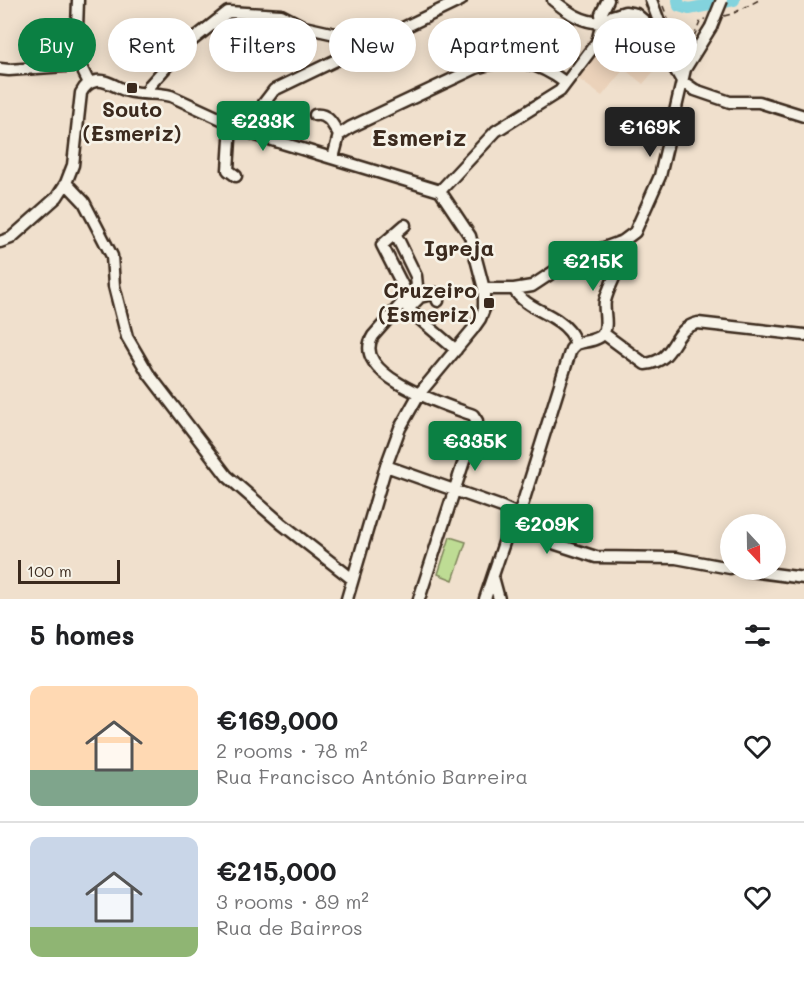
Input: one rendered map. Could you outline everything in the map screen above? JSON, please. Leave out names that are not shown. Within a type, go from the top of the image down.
[{"type":"street","points":[[77,18],[78,0]]},
{"type":"street","points":[[416,21],[460,0]]},
{"type":"street","points":[[553,0],[574,16],[593,22]]},
{"type":"street","points":[[601,18],[608,0]]},
{"type":"street","points":[[651,0],[658,18]]},
{"type":"street","points":[[484,289],[514,289],[532,286],[573,259],[624,242],[635,232],[660,176],[686,69],[711,27],[722,0]]},
{"type":"street","points":[[147,92],[150,85],[186,45],[228,12],[281,15],[304,27],[329,33]]},
{"type":"street","points":[[609,18],[625,12],[636,14],[641,18]]},
{"type":"street","points":[[440,191],[496,131],[560,91],[593,47]]},
{"type":"street","points":[[339,135],[492,62],[504,60],[540,66],[566,83]]},
{"type":"street","points":[[255,135],[264,104],[274,90],[329,62]]},
{"type":"street","points":[[0,69],[18,70]]},
{"type":"street","points":[[0,242],[12,238],[57,197],[66,183],[73,165],[81,72]]},
{"type":"street","points":[[84,72],[89,83]]},
{"type":"street","points":[[677,72],[682,81],[705,95],[730,102],[759,102],[804,116]]},
{"type":"street","points":[[81,93],[89,83],[104,81],[126,91],[171,96],[255,135],[440,191],[470,236],[484,289],[485,303],[482,314],[456,350],[419,394],[400,428],[351,578],[347,599]]},
{"type":"street","points":[[315,115],[326,116],[339,135],[333,158]]},
{"type":"street","points":[[231,124],[228,170],[236,176]]},
{"type":"street","points":[[66,183],[84,202],[112,256],[114,286],[127,336],[148,374],[227,476],[282,524],[351,578]]},
{"type":"street","points":[[405,225],[396,235],[383,242],[382,249],[408,296]]},
{"type":"street","points":[[396,235],[417,281],[417,286],[373,336],[369,353],[375,364],[388,377],[419,394],[477,418],[419,599]]},
{"type":"street","points":[[485,599],[571,349],[576,344],[596,338],[603,333],[605,327],[604,302],[624,251],[624,242]]},
{"type":"street","points":[[514,289],[520,299],[554,318],[570,331],[576,344]]},
{"type":"street","points":[[438,301],[435,293],[423,295],[408,309],[456,350]]},
{"type":"street","points":[[603,333],[645,364],[663,360],[685,328],[698,323],[804,335]]},
{"type":"street","points":[[386,466],[516,514],[556,544],[596,557],[676,558],[720,566]]},
{"type":"street","points":[[493,576],[499,599]]},
{"type":"street","points":[[786,576],[804,578]]},
{"type":"shaded area","points":[[593,52],[593,72],[622,72],[602,96],[577,78]]},
{"type":"shaded area","points":[[628,72],[653,72],[643,84]]},
{"type":"green space","points":[[450,537],[466,542],[453,580],[438,574]]},
{"type":"waterway","points":[[678,0],[679,6],[689,9],[734,0]]},
{"type":"place","name":"Souto (Esmeriz)","points":[[132,88]]},
{"type":"place","name":"Cruzeiro (Esmeriz)","points":[[489,303]]},
{"type":"district","name":"Esmeriz","points":[[419,138]]},
{"type":"district","name":"Igreja","points":[[459,248]]}]
